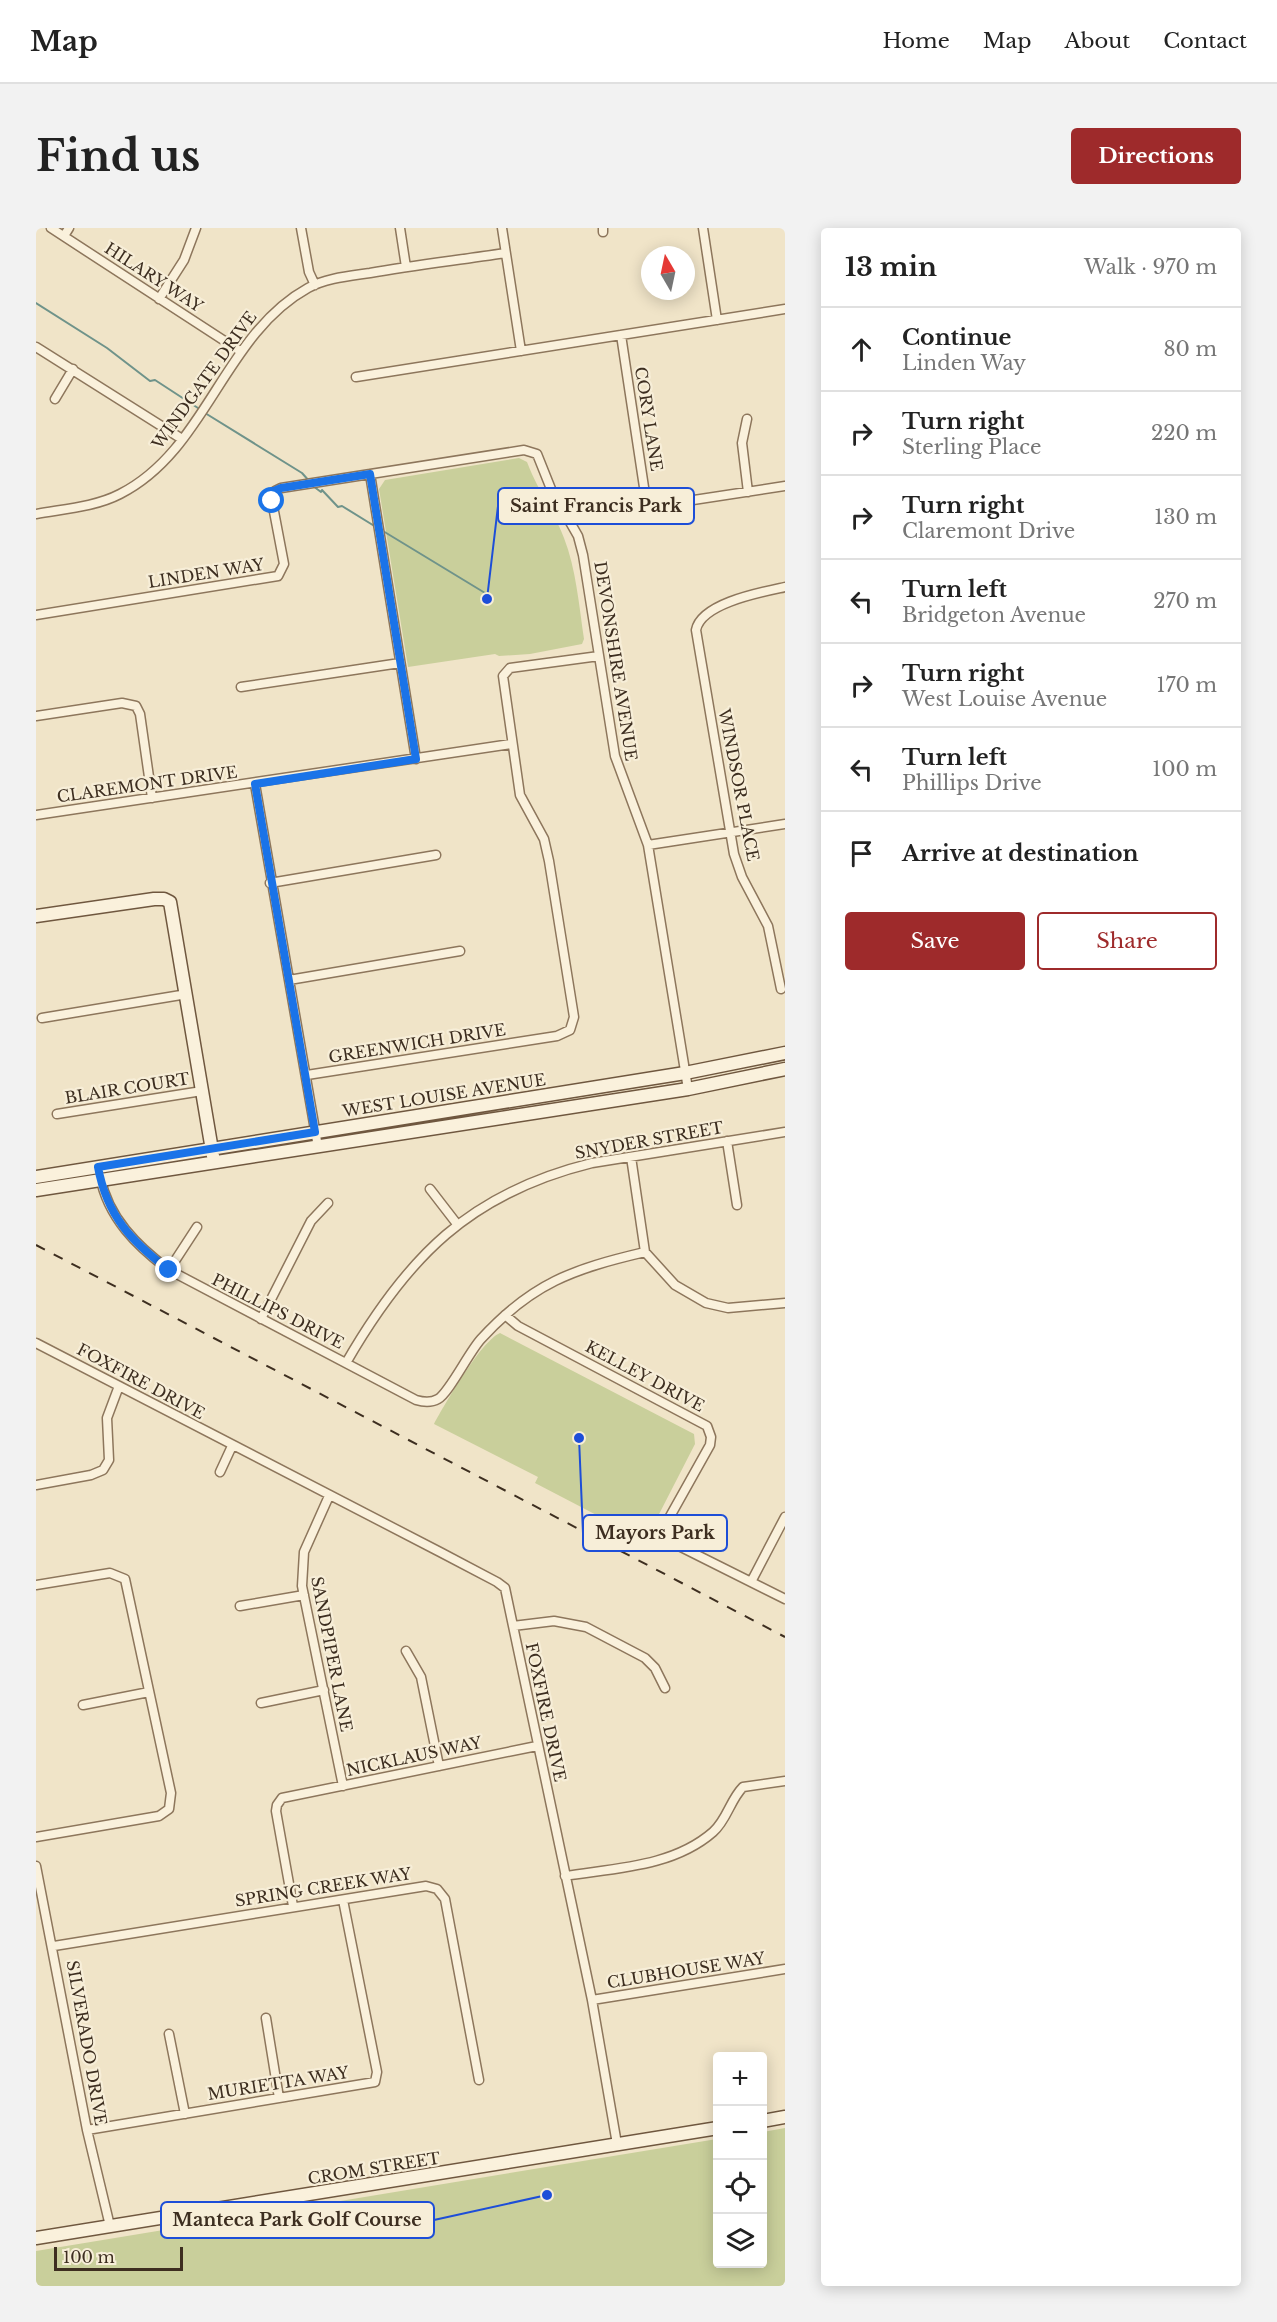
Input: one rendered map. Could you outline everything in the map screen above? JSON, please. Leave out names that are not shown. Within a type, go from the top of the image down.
[{"type":"main road","points":[[36,916],[164,898],[170,902],[176,923],[214,1163]]},
{"type":"main road","name":"WEST LOUISE AVENUE","points":[[36,1177],[685,1073],[785,1053]]},
{"type":"main road","name":"WEST LOUISE AVENUE","points":[[36,1190],[688,1089],[785,1069]]},
{"type":"main road","points":[[767,2120],[785,2117]]},
{"type":"main road","name":"CROM STREET","points":[[36,2238],[713,2129]]},
{"type":"street","name":"HILARY WAY","points":[[51,228],[67,232],[159,299],[240,351]]},
{"type":"street","points":[[159,299],[184,260],[196,228]]},
{"type":"street","points":[[301,228],[309,272],[315,285]]},
{"type":"street","points":[[400,228],[406,267]]},
{"type":"street","points":[[502,228],[521,351]]},
{"type":"street","points":[[703,228],[717,320]]},
{"type":"street","name":"WINDGATE DRIVE","points":[[36,514],[95,503],[118,495],[159,466],[182,439],[240,351],[266,319],[286,302],[315,285],[406,267],[506,254]]},
{"type":"street","points":[[356,377],[785,309]]},
{"type":"street","name":"CORY LANE","points":[[621,335],[647,507]]},
{"type":"street","points":[[36,347],[182,439]]},
{"type":"street","points":[[55,399],[73,369]]},
{"type":"street","points":[[747,419],[742,443],[748,492]]},
{"type":"street","name":"LINDEN WAY","points":[[36,615],[278,576],[284,564],[272,501],[274,491],[281,488],[529,450],[540,458],[551,489],[569,519]]},
{"type":"street","points":[[370,474],[416,759]]},
{"type":"street","points":[[569,519],[785,486]]},
{"type":"street","name":"DEVONSHIRE AVENUE","points":[[569,519],[583,555],[615,756],[648,845],[688,1089]]},
{"type":"street","name":"WINDSOR PLACE","points":[[781,989],[768,926],[742,877],[729,833],[696,630],[700,617],[752,593],[785,587]]},
{"type":"street","points":[[511,744],[502,681],[506,670],[599,656]]},
{"type":"street","points":[[241,687],[400,663]]},
{"type":"street","points":[[36,716],[131,703],[141,714],[152,798]]},
{"type":"street","name":"CLAREMONT DRIVE","points":[[36,815],[511,744]]},
{"type":"street","name":"GREENWICH DRIVE","points":[[307,1075],[531,1040],[568,1032],[573,1026],[574,1017],[549,861],[544,839],[520,795],[511,744]]},
{"type":"street","points":[[255,784],[270,883],[307,1075],[318,1147]]},
{"type":"street","points":[[648,845],[785,824]]},
{"type":"street","points":[[270,883],[436,855]]},
{"type":"street","points":[[289,980],[460,951]]},
{"type":"street","points":[[42,1018],[187,994]]},
{"type":"street","name":"BLAIR COURT","points":[[57,1114],[202,1091]]},
{"type":"street","name":"SNYDER STREET","points":[[346,1363],[389,1293],[417,1260],[457,1224],[526,1184],[564,1170],[785,1132]]},
{"type":"street","points":[[727,1142],[737,1205]]},
{"type":"street","points":[[631,1157],[645,1252],[675,1285],[706,1304],[728,1308],[750,1308],[785,1303]]},
{"type":"street","name":"PHILLIPS DRIVE","points":[[98,1167],[107,1201],[124,1230],[139,1248],[169,1270],[416,1400],[426,1402],[441,1397],[476,1344],[505,1315]]},
{"type":"street","points":[[430,1189],[457,1224]]},
{"type":"street","points":[[261,1319],[311,1221],[328,1203]]},
{"type":"street","points":[[169,1270],[196,1227]]},
{"type":"street","points":[[505,1315],[535,1290],[569,1273],[645,1252]]},
{"type":"street","name":"KELLEY DRIVE","points":[[505,1315],[518,1326],[706,1426],[711,1437],[710,1445],[668,1520],[667,1530],[675,1544],[785,1599]]},
{"type":"street","name":"FOXFIRE DRIVE","points":[[36,1343],[497,1582],[508,1595],[537,1746],[592,2000],[617,2144]]},
{"type":"street","points":[[36,1485],[91,1475],[104,1470],[109,1460],[107,1418],[119,1386]]},
{"type":"street","points":[[220,1472],[232,1446]]},
{"type":"street","name":"SANDPIPER LANE","points":[[329,1496],[304,1552],[301,1568],[304,1595],[343,1786]]},
{"type":"street","points":[[751,1582],[785,1517]]},
{"type":"street","points":[[36,1585],[110,1573],[125,1580],[171,1794],[169,1809],[159,1816],[36,1837]]},
{"type":"street","points":[[240,1606],[304,1595]]},
{"type":"street","points":[[513,1626],[554,1621],[586,1627],[645,1658],[655,1668],[665,1688]]},
{"type":"street","points":[[406,1651],[421,1677],[439,1766]]},
{"type":"street","points":[[261,1703],[324,1690]]},
{"type":"street","points":[[83,1705],[149,1692]]},
{"type":"street","name":"NICKLAUS WAY","points":[[293,1906],[276,1811],[282,1798],[537,1746]]},
{"type":"street","points":[[565,1876],[675,1856],[694,1847],[714,1831],[743,1787],[785,1781]]},
{"type":"street","name":"SILVERADO DRIVE","points":[[36,1866],[54,1947],[87,2130],[110,2226]]},
{"type":"street","name":"SPRING CREEK WAY","points":[[54,1947],[293,1906],[426,1886],[437,1889],[445,1899],[479,2080]]},
{"type":"street","name":"MURIETTA WAY","points":[[87,2130],[375,2082],[377,2072],[342,1900]]},
{"type":"street","name":"CLUBHOUSE WAY","points":[[592,2000],[785,1969]]},
{"type":"street","points":[[266,2018],[279,2098]]},
{"type":"street","points":[[168,2034],[185,2114]]},
{"type":"green space","points":[[519,458],[527,462],[560,528],[568,550],[579,600],[584,639],[582,644],[530,654],[499,656],[495,654],[408,667],[379,489],[385,480]]},
{"type":"green space","points":[[500,1333],[694,1434],[695,1444],[655,1522],[656,1546],[535,1483],[538,1477],[434,1424],[474,1360],[492,1338]]},
{"type":"green space","points":[[785,2128],[785,2286],[36,2286],[36,2251],[713,2140],[713,2268],[767,2268],[767,2131]]},
{"type":"waterway","points":[[36,303],[107,348],[150,381],[155,380],[201,410]]},
{"type":"waterway","points":[[205,413],[302,473],[310,482]]},
{"type":"waterway","points":[[313,486],[321,492],[322,490],[338,507],[342,506],[376,527]]},
{"type":"waterway","points":[[383,531],[490,596]]},
{"type":"railway","points":[[36,1245],[785,1637]]},
{"type":"place","name":"Saint Francis Park","points":[[487,599]]},
{"type":"place","name":"Mayors Park","points":[[579,1438]]},
{"type":"place","name":"Manteca Park Golf Course","points":[[547,2195]]},
{"type":"route","points":[[169,1270],[139,1248],[124,1230],[107,1201],[98,1167],[315,1132],[307,1075],[270,883],[255,784],[416,759],[370,474],[281,488],[274,491],[272,501]]}]
